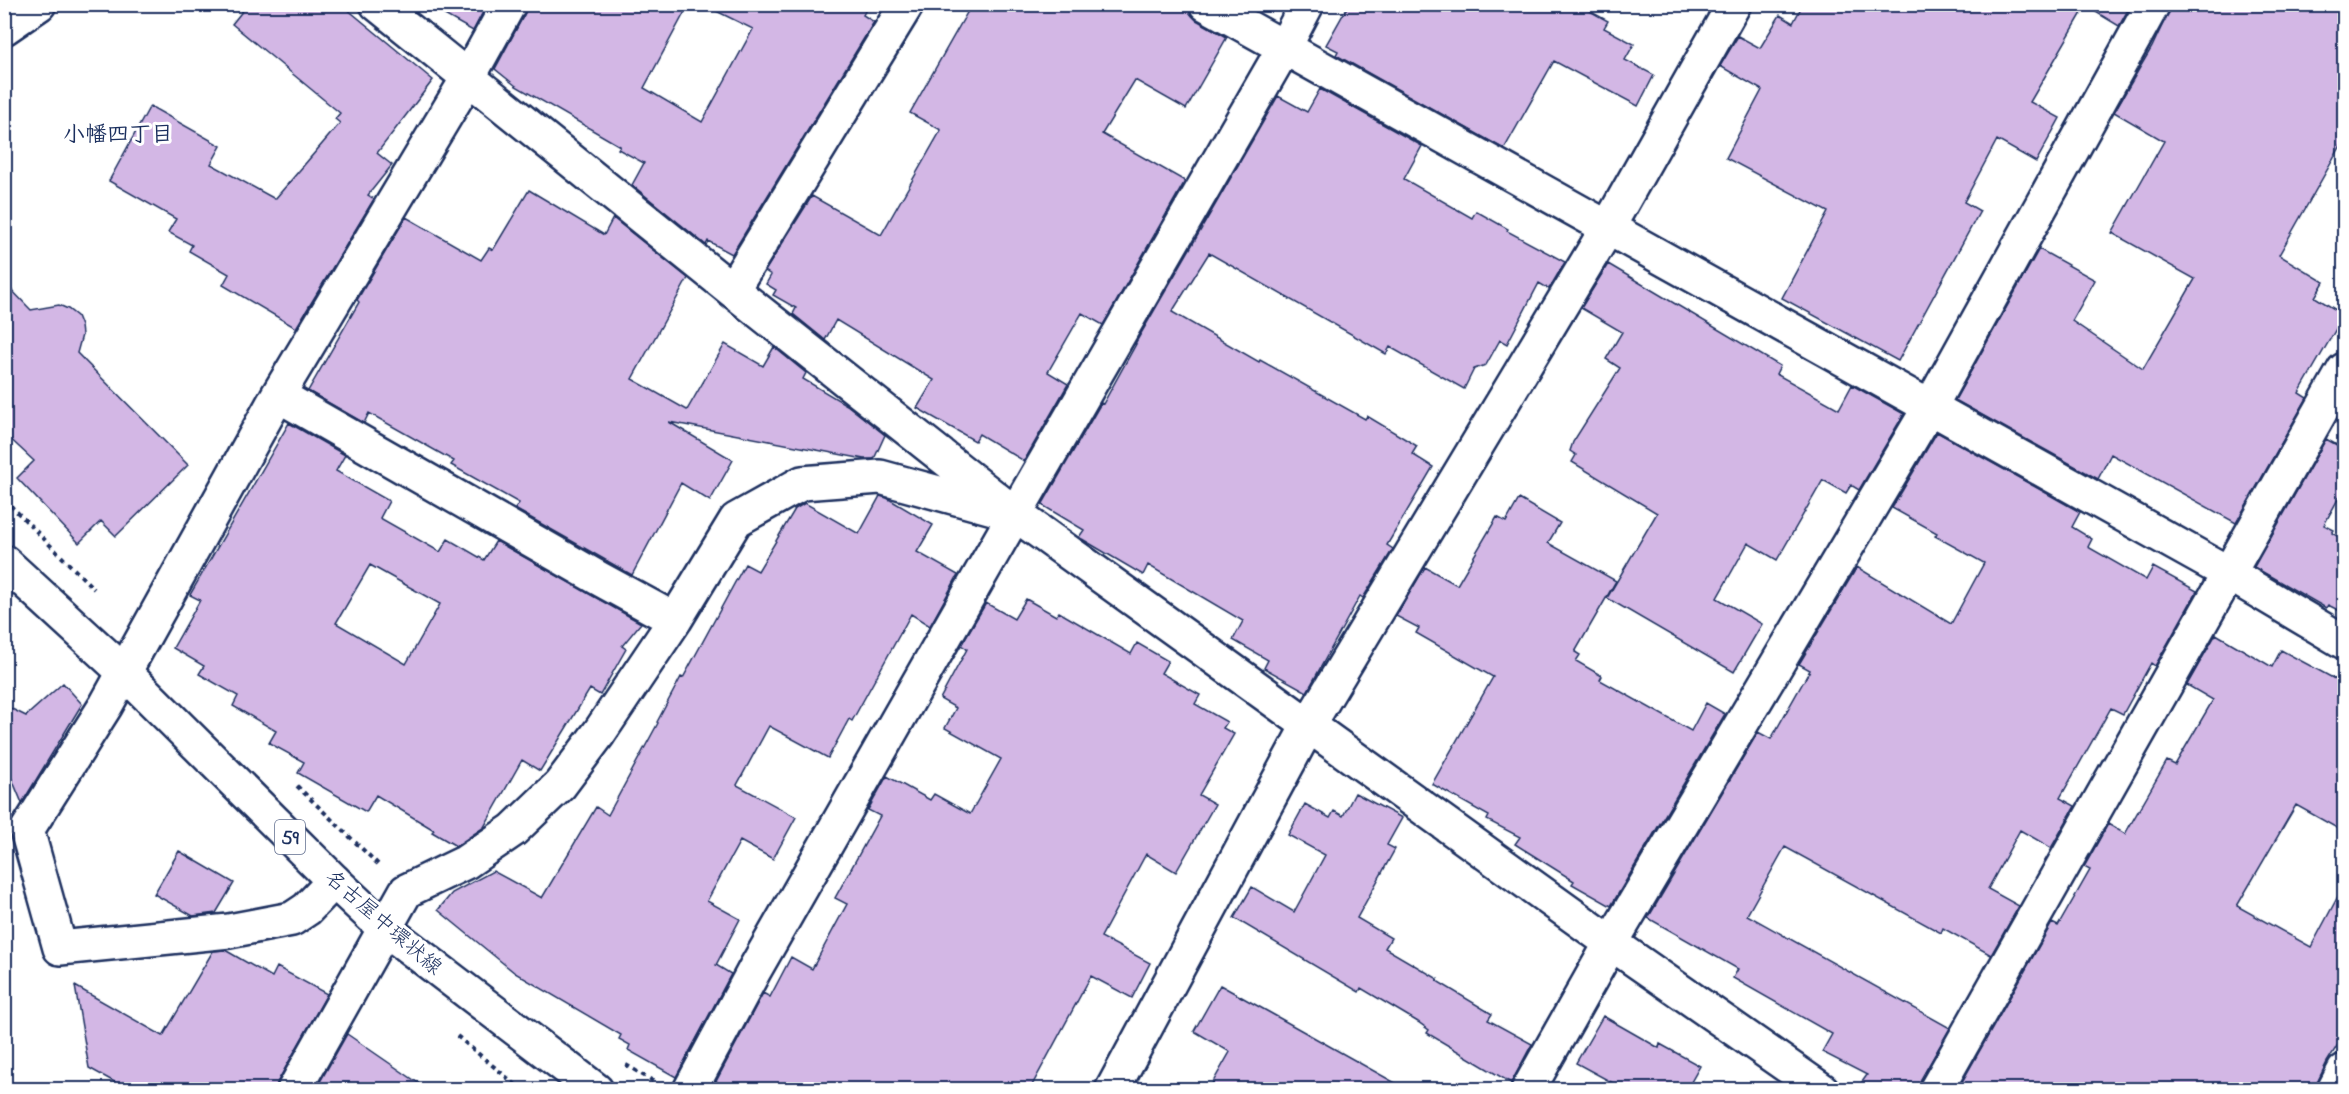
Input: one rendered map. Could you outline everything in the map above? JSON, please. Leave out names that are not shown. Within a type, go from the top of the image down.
[{"type":"street","points":[[4,28],[39,4]]},
{"type":"street","points":[[377,4],[732,291],[1015,514],[1611,943],[1822,1089]]},
{"type":"street","points":[[334,881],[307,909],[292,919],[229,931],[60,948],[27,830],[106,705],[279,395],[468,78],[509,4]]},
{"type":"street","points":[[732,291],[907,4]]},
{"type":"street","points":[[1206,4],[2228,573],[2344,642]]},
{"type":"street","points":[[690,1089],[755,969],[1284,48],[1307,4]]},
{"type":"street","points":[[1112,1089],[1308,726],[1607,229],[1734,4]]},
{"type":"street","points":[[1528,1089],[1611,943],[1930,407],[2153,4]]},
{"type":"street","points":[[1935,1089],[2344,370]]},
{"type":"street","points":[[279,395],[675,620]]},
{"type":"street","points":[[294,1089],[406,891],[466,862],[513,830],[560,785],[599,734],[675,620],[736,520],[802,483],[880,477],[1015,514]]},
{"type":"street","name":"名古屋中環状線","points":[[4,562],[124,672],[384,928],[596,1089]]},
{"type":"street","points":[[2334,1089],[2344,1071]]},
{"type":"path","points":[[4,499],[102,597]]},
{"type":"path","points":[[296,785],[406,891]]},
{"type":"path","points":[[618,1059],[657,1083]]},
{"type":"building","points":[[248,4],[341,4],[433,80],[377,153],[392,165],[368,195],[374,199],[296,328],[223,285],[229,274],[189,251],[192,245],[168,232],[176,219],[109,181],[150,106],[221,146],[211,164],[275,199],[340,123],[335,119],[340,113],[232,24]]},
{"type":"building","points":[[425,4],[487,4],[473,31]]},
{"type":"building","points":[[528,4],[689,4],[644,88],[702,122],[753,29],[702,4],[869,4],[863,15],[874,22],[732,254],[708,241],[706,245],[632,185],[644,163],[618,149],[620,146],[516,86],[495,69]]},
{"type":"building","points":[[972,4],[1187,4],[1196,20],[1227,37],[1186,109],[1135,80],[1102,134],[1185,181],[1103,325],[1082,313],[1048,372],[1068,384],[1024,461],[979,434],[975,441],[917,408],[934,380],[836,320],[825,340],[793,314],[796,308],[773,295],[776,290],[766,284],[771,275],[765,271],[812,196],[881,235],[941,130],[910,113]]},
{"type":"building","points":[[1349,4],[1577,4],[1608,21],[1604,28],[1634,44],[1625,60],[1654,75],[1638,106],[1554,61],[1504,149],[1336,55],[1338,51],[1326,45]]},
{"type":"building","points":[[1803,4],[2131,4],[2119,26],[2086,6],[2030,102],[2060,118],[2036,162],[1997,140],[1964,202],[1980,211],[1898,361],[1782,298],[1828,212],[1726,158],[1762,90],[1720,66],[1738,36],[1760,48],[1780,15],[1793,23]]},
{"type":"building","points":[[2172,4],[2344,4],[2344,140],[2279,255],[2324,282],[2315,297],[2344,315],[2299,393],[2307,398],[2236,523],[2111,454],[2098,479],[1955,400],[2039,249],[2095,280],[2072,321],[2143,369],[2195,279],[2112,233],[2164,141],[2114,112],[2152,47]]},
{"type":"building","points":[[1320,89],[1422,146],[1404,179],[1472,218],[1476,211],[1508,229],[1507,231],[1565,262],[1549,289],[1539,283],[1507,344],[1500,340],[1486,365],[1474,369],[1464,389],[1390,347],[1386,354],[1209,253],[1172,312],[1365,419],[1367,416],[1417,446],[1412,454],[1433,467],[1387,545],[1393,549],[1363,598],[1360,596],[1307,692],[1264,668],[1268,660],[1233,640],[1243,621],[1148,565],[1143,575],[1079,537],[1084,530],[1042,505],[1101,403],[1103,404],[1135,344],[1278,96],[1307,112]]},
{"type":"building","points":[[529,190],[604,235],[613,218],[688,278],[632,379],[687,410],[725,344],[763,366],[774,347],[806,373],[803,379],[847,405],[885,435],[874,459],[669,422],[733,460],[710,501],[681,483],[632,575],[515,509],[519,503],[451,465],[454,461],[369,413],[364,423],[308,391],[359,302],[357,300],[406,217],[481,260],[489,248],[493,250]]},
{"type":"building","points":[[1608,264],[1780,366],[1776,374],[1839,409],[1852,385],[1904,414],[1859,490],[1851,485],[1846,493],[1823,480],[1777,560],[1748,543],[1717,598],[1762,624],[1734,672],[1607,598],[1657,513],[1572,462],[1576,455],[1570,451],[1573,442],[1620,368],[1606,359],[1622,332],[1581,308]]},
{"type":"building","points":[[4,282],[31,310],[59,305],[77,316],[82,335],[77,353],[188,465],[116,536],[101,521],[79,543],[17,478],[34,461],[4,433]]},
{"type":"building","points":[[289,423],[345,455],[336,471],[389,501],[380,518],[440,552],[448,539],[484,560],[496,541],[641,623],[622,646],[626,649],[600,695],[590,689],[540,771],[522,760],[484,827],[456,846],[376,795],[366,812],[298,773],[304,762],[269,743],[276,731],[233,706],[238,696],[199,674],[204,666],[173,648],[200,600],[190,595]],"holes":[[[370,565],[440,604],[406,664],[336,623]]]},
{"type":"building","points":[[1937,432],[2080,512],[2072,527],[2092,539],[2088,547],[2146,580],[2153,567],[2197,591],[2155,666],[2151,663],[2123,714],[2111,708],[2060,798],[2075,806],[2051,848],[2020,830],[1988,889],[2019,906],[1991,955],[1943,928],[1941,933],[1785,847],[1747,915],[1950,1028],[1917,1089],[1857,1089],[1867,1075],[1822,1052],[1832,1034],[1733,978],[1738,969],[1648,918],[1758,732],[1771,739],[1810,670],[1799,664],[1857,567],[1951,624],[1984,563],[1935,536],[1937,533],[1892,508]]},
{"type":"building","points":[[2326,439],[2344,449],[2344,488],[2324,525],[2334,530],[2332,533],[2344,540],[2344,613],[2328,605],[2326,608],[2254,567]]},
{"type":"building","points":[[880,496],[933,525],[917,552],[958,575],[930,626],[911,614],[852,721],[849,719],[828,758],[769,726],[737,785],[796,817],[773,859],[740,841],[707,901],[740,919],[716,965],[731,974],[676,1077],[628,1050],[630,1045],[619,1039],[621,1035],[515,973],[438,910],[452,893],[493,871],[542,898],[596,807],[608,815],[681,677],[683,678],[745,564],[758,571],[795,509],[805,503],[859,534]]},
{"type":"building","points":[[1519,499],[1560,523],[1548,543],[1616,581],[1575,652],[1580,655],[1576,661],[1602,676],[1600,680],[1691,731],[1706,703],[1725,714],[1611,906],[1572,884],[1574,881],[1515,844],[1520,837],[1487,820],[1489,816],[1432,784],[1493,677],[1416,633],[1419,628],[1396,616],[1425,567],[1457,585],[1497,517],[1506,522]]},
{"type":"building","points":[[1026,599],[1056,616],[1059,612],[1131,654],[1137,643],[1168,661],[1161,673],[1200,695],[1195,704],[1227,722],[1223,728],[1234,734],[1199,795],[1215,804],[1176,872],[1146,854],[1101,937],[1150,963],[1132,998],[1091,976],[1030,1089],[712,1089],[763,993],[770,997],[791,957],[812,969],[847,904],[835,898],[880,816],[868,810],[887,776],[930,800],[934,794],[970,814],[1001,759],[945,728],[956,708],[940,699],[967,649],[961,645],[986,603],[1014,619]]},
{"type":"building","points":[[2216,634],[2272,667],[2281,650],[2344,684],[2344,832],[2296,805],[2237,906],[2311,947],[2344,885],[2344,1035],[2314,1089],[1958,1089],[2052,923],[2058,926],[2090,870],[2084,867],[2108,824],[2125,834],[2167,761],[2175,765],[2213,700],[2187,685]]},
{"type":"building","points":[[63,683],[82,704],[22,803],[4,760],[4,705],[26,716]]},
{"type":"building","points":[[1355,793],[1402,818],[1387,845],[1395,849],[1357,918],[1391,938],[1385,948],[1492,1014],[1488,1020],[1532,1044],[1511,1083],[1427,1033],[1429,1030],[1418,1022],[1361,988],[1359,992],[1234,918],[1252,887],[1294,912],[1325,855],[1288,835],[1305,804],[1330,818],[1334,811],[1343,816]]},
{"type":"building","points":[[179,851],[234,883],[216,913],[193,916],[154,894]]},
{"type":"building","points":[[225,950],[272,977],[277,967],[327,994],[275,1089],[127,1089],[89,1068],[75,986],[163,1036],[213,951]]},
{"type":"building","points":[[1220,985],[1406,1089],[1209,1089],[1230,1052],[1194,1031]]},
{"type":"building","points":[[1603,1016],[1659,1048],[1660,1044],[1700,1066],[1687,1089],[1624,1089],[1576,1063]]},
{"type":"building","points":[[347,1034],[427,1089],[316,1089]]},
{"type":"district","name":"小幡四丁目","points":[[118,133]]}]
